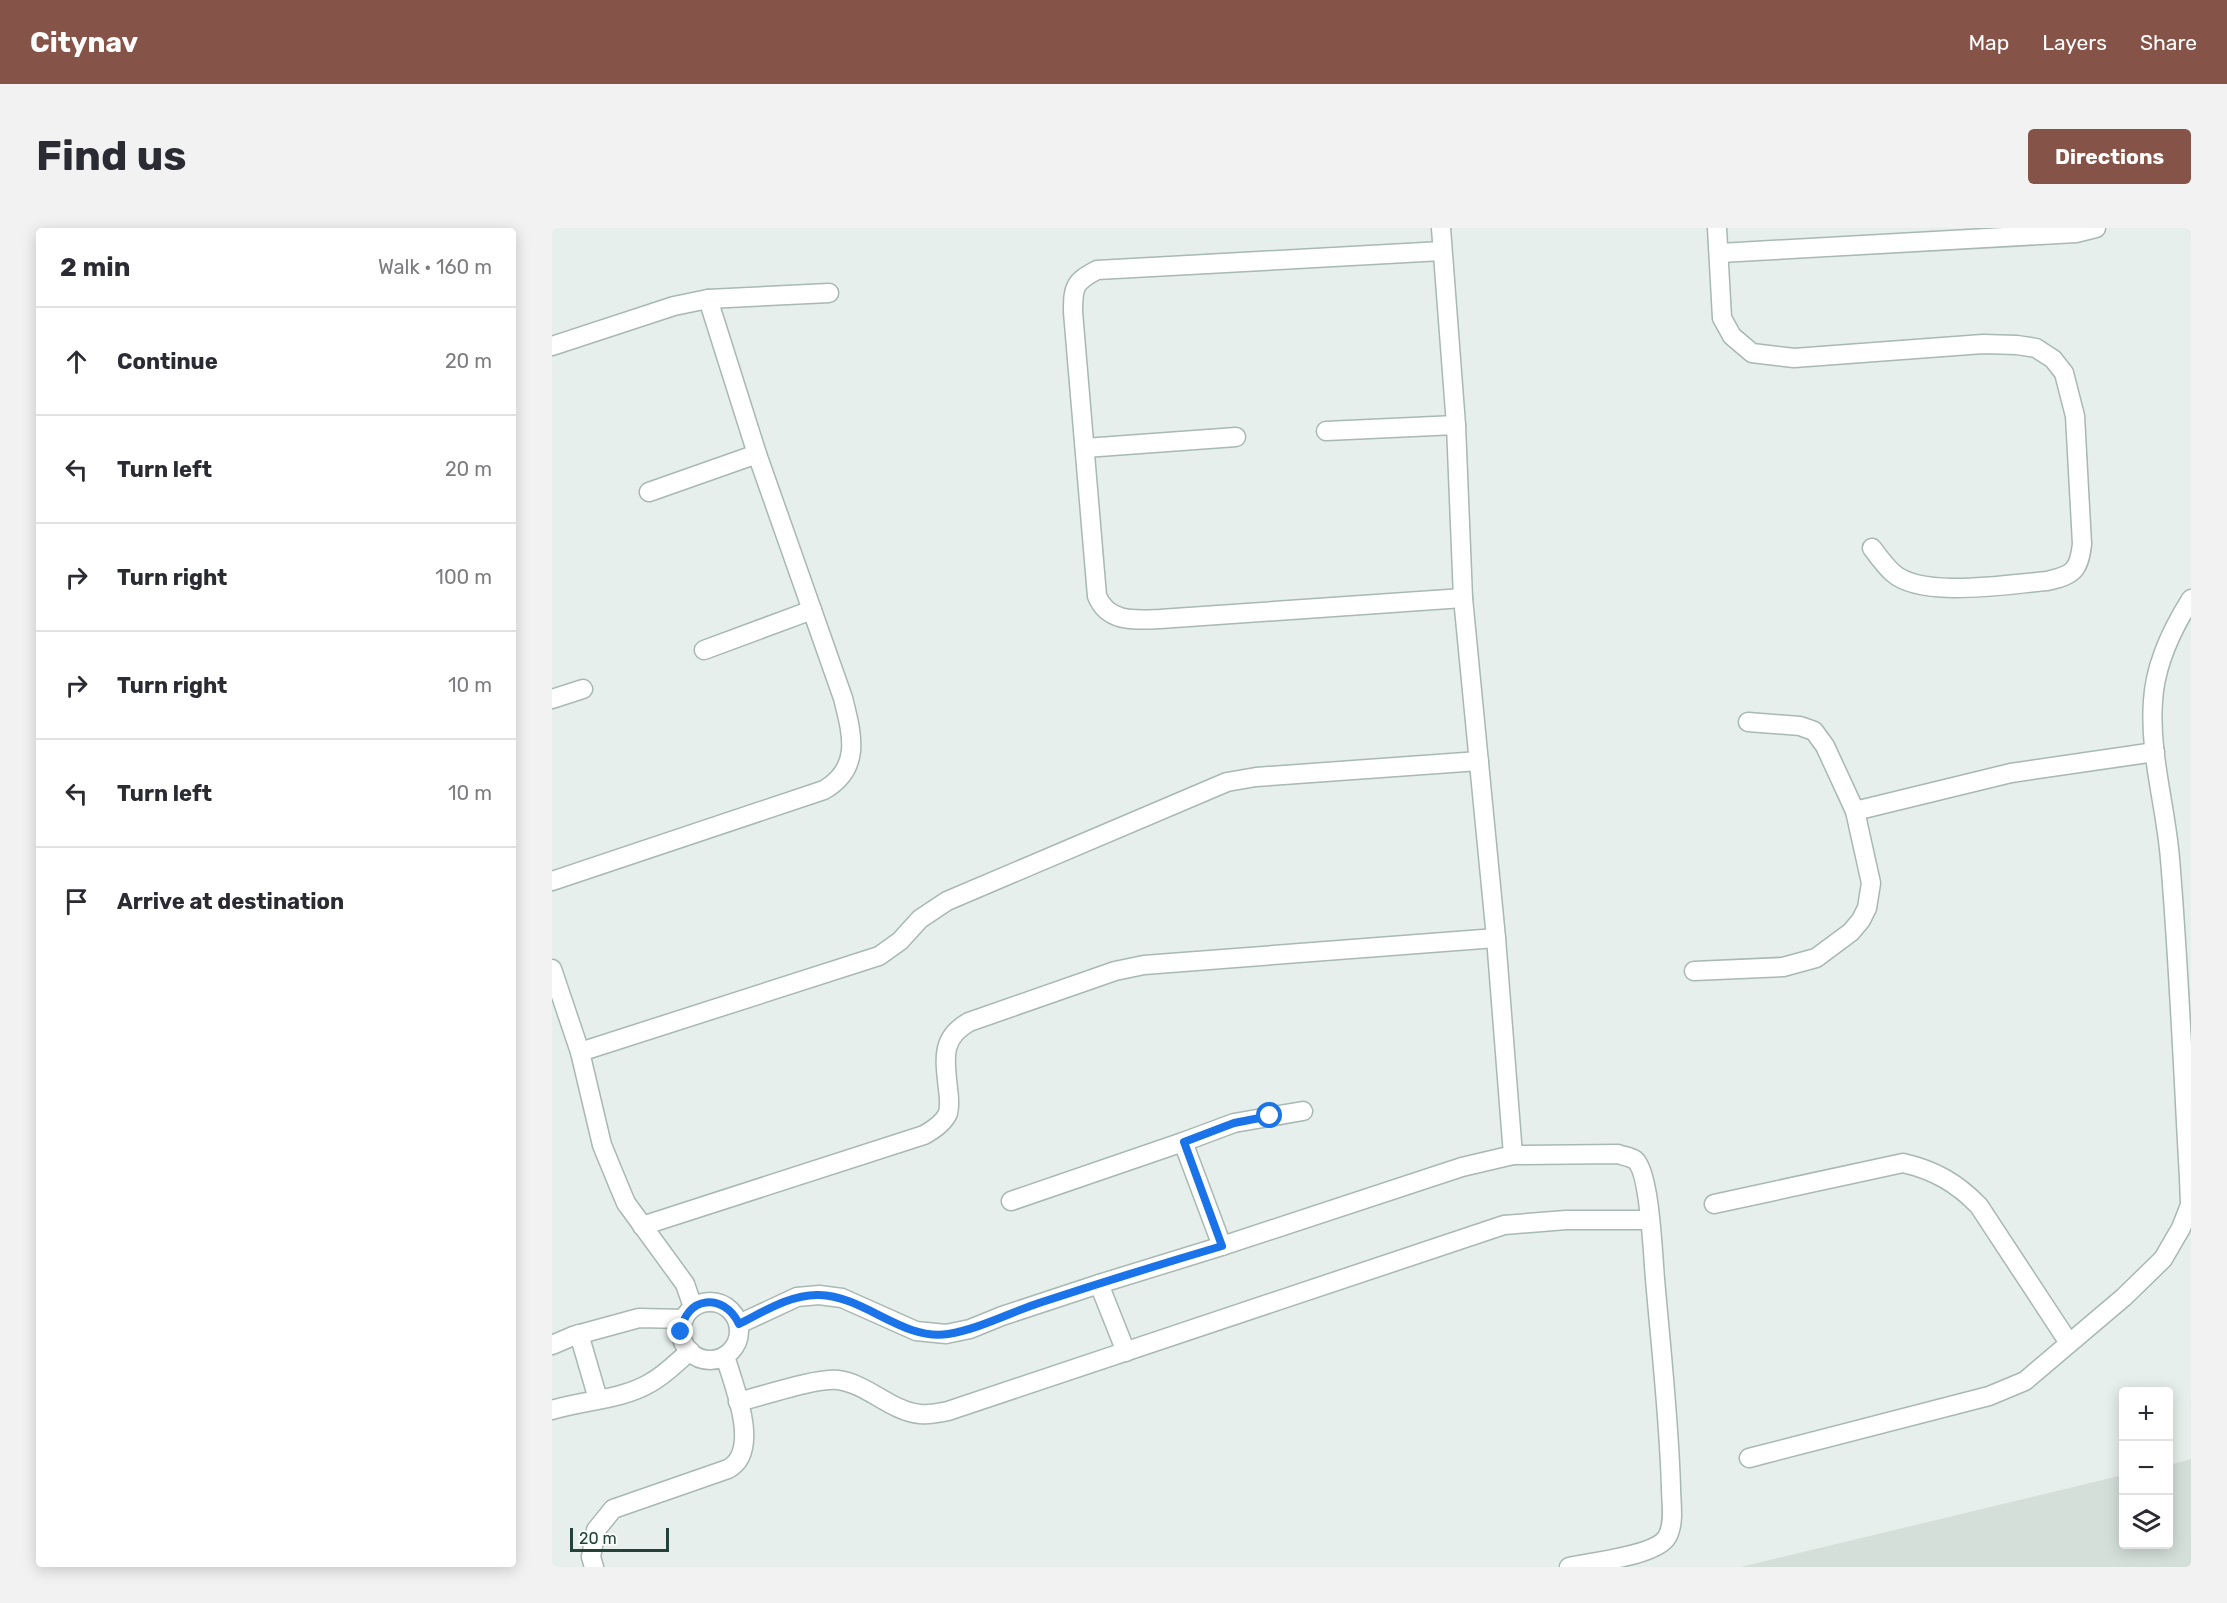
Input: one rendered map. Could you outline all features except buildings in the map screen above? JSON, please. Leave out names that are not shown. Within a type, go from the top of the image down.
[{"type":"street","points":[[1441,228],[1456,425],[1463,598],[1496,938],[1513,1155]]},
{"type":"street","points":[[1717,228],[1722,318],[1732,336],[1752,353],[1794,358],[1983,344],[2017,345],[2036,348],[2053,359],[2064,373],[2075,416],[2082,544],[2076,569],[2062,578],[2047,581],[1931,588],[1912,583],[1894,574],[1872,548]]},
{"type":"street","points":[[1720,253],[2076,233],[2096,228]]},
{"type":"street","points":[[1442,251],[1096,270],[1079,280],[1073,293],[1097,596],[1104,610],[1112,615],[1160,619],[1463,598]]},
{"type":"street","points":[[552,346],[681,304],[708,299],[829,293]]},
{"type":"street","points":[[552,881],[812,794],[836,783],[845,771],[852,750],[850,726],[843,698],[757,454],[708,299]]},
{"type":"street","points":[[1326,431],[1456,425]]},
{"type":"street","points":[[1085,447],[1236,437]]},
{"type":"street","points":[[650,492],[757,454]]},
{"type":"street","points":[[1749,1458],[1989,1396],[2025,1381],[2124,1297],[2163,1259],[2181,1228],[2190,1205],[2170,857],[2152,721],[2153,698],[2158,673],[2170,637],[2191,599]]},
{"type":"street","points":[[704,650],[812,610]]},
{"type":"street","points":[[552,699],[583,689]]},
{"type":"street","points":[[1694,970],[1783,967],[1816,958],[1851,932],[1867,908],[1871,883],[1855,811],[1826,746],[1814,731],[1800,726],[1748,722]]},
{"type":"street","points":[[1855,811],[2011,773],[2155,753]]},
{"type":"street","points":[[580,1052],[879,956],[900,941],[920,919],[947,901],[1220,784],[1256,777],[1479,761]]},
{"type":"street","points":[[642,1226],[924,1135],[935,1128],[948,1113],[946,1054],[950,1036],[957,1029],[969,1022],[1115,971],[1143,965],[1496,938]]},
{"type":"street","points":[[552,969],[580,1052],[602,1145],[626,1203],[685,1284],[689,1313],[681,1332],[682,1339],[690,1351],[700,1358],[713,1359],[725,1356],[735,1346],[739,1331],[739,1324],[734,1314],[726,1306],[715,1302],[704,1303],[689,1313],[639,1318],[579,1334],[552,1345]]},
{"type":"street","points":[[1011,1201],[1234,1123],[1303,1112]]},
{"type":"street","points":[[1184,1142],[1222,1246]]},
{"type":"street","points":[[739,1324],[798,1297],[819,1295],[842,1298],[915,1331],[946,1334],[970,1329],[1099,1284],[1462,1167],[1513,1155],[1618,1154],[1634,1159],[1645,1181],[1670,1444],[1672,1515],[1668,1536],[1662,1543],[1648,1551],[1569,1567]]},
{"type":"street","points":[[1714,1204],[1903,1163],[1924,1167],[1950,1180],[1979,1206],[2069,1343]]},
{"type":"street","points":[[738,1402],[822,1381],[838,1380],[855,1384],[910,1412],[932,1414],[964,1407],[1504,1225],[1566,1220],[1649,1220]]},
{"type":"street","points":[[1099,1284],[1126,1352]]},
{"type":"street","points":[[579,1334],[598,1399]]},
{"type":"street","points":[[552,1410],[617,1396],[650,1383],[690,1351]]},
{"type":"street","points":[[594,1567],[591,1557],[596,1530],[614,1509],[736,1465],[744,1449],[746,1434],[725,1356]]},
{"type":"shaded area","points":[[2191,1459],[2191,1567],[1741,1567],[2119,1476],[2119,1549],[2173,1549],[2173,1464]]},
{"type":"route","points":[[681,1332],[688,1313],[693,1307],[704,1303],[715,1302],[726,1306],[734,1314],[739,1324],[798,1297],[819,1295],[842,1298],[915,1331],[946,1334],[970,1329],[1099,1284],[1222,1246],[1184,1142],[1222,1126],[1270,1116]]}]
